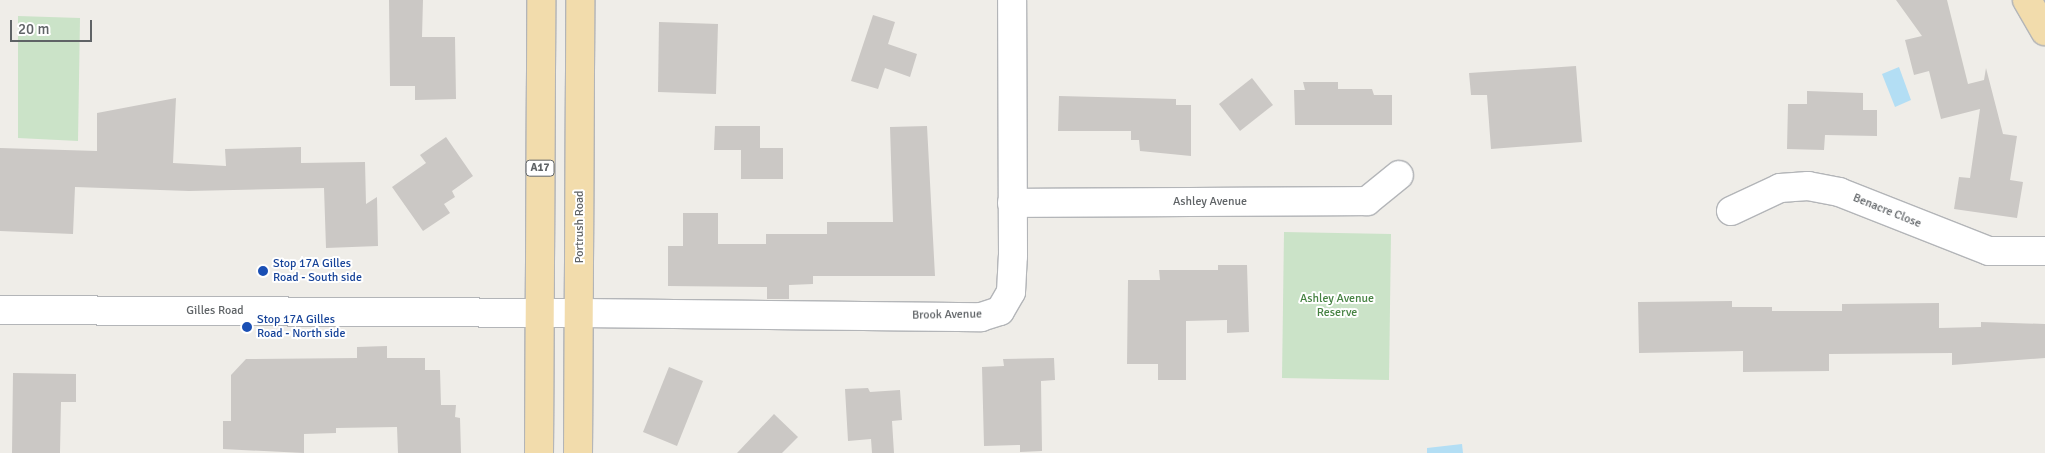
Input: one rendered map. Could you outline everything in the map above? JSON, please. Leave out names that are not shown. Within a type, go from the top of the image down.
[{"type":"highway","name":"A17","points":[[539,453],[541,0]]},
{"type":"highway","name":"Portrush Road","points":[[578,453],[580,0]]},
{"type":"highway","points":[[2026,0],[2045,32]]},
{"type":"street","name":"Brook Avenue","points":[[580,313],[981,317],[1000,311],[1011,292],[1012,0]]},
{"type":"street","name":"Ashley Avenue","points":[[1012,203],[1367,201],[1399,175]]},
{"type":"street","name":"Benacre Close","points":[[1731,210],[1780,188],[1808,186],[1839,192],[1988,251],[2045,250]]},
{"type":"street","name":"Gilles Road","points":[[0,310],[580,313]]},
{"type":"green space","points":[[18,16],[80,18],[78,141],[18,138]]},
{"type":"green space","name":"Ashley Avenue Reserve","points":[[1284,232],[1391,234],[1389,380],[1282,378]]},
{"type":"water","points":[[1899,67],[1911,100],[1895,107],[1882,74]]},
{"type":"water","points":[[1462,444],[1463,453],[1427,453],[1427,448]]},
{"type":"building","points":[[389,0],[423,0],[422,37],[455,37],[456,99],[415,100],[415,86],[390,86]]},
{"type":"building","points":[[1896,0],[1947,0],[1968,84],[1984,80],[1986,68],[2003,134],[2017,136],[2010,180],[2023,182],[2017,218],[1954,209],[1959,177],[1970,178],[1980,109],[1941,119],[1929,71],[1914,75],[1905,40],[1922,36]]},
{"type":"building","points":[[873,15],[895,22],[888,44],[917,54],[910,77],[885,68],[878,89],[851,81]]},
{"type":"building","points":[[659,22],[718,24],[716,94],[658,92]]},
{"type":"building","points":[[1576,66],[1582,142],[1491,149],[1487,95],[1471,95],[1469,73]]},
{"type":"building","points":[[1252,78],[1273,105],[1240,131],[1219,104]]},
{"type":"building","points":[[1303,82],[1338,82],[1338,89],[1372,89],[1374,95],[1392,95],[1392,125],[1295,125],[1294,90],[1305,90]]},
{"type":"building","points":[[1807,91],[1863,93],[1863,110],[1877,110],[1877,136],[1825,135],[1824,150],[1787,149],[1788,104],[1807,104]]},
{"type":"building","points":[[1059,96],[1176,99],[1176,105],[1191,105],[1191,156],[1140,151],[1139,140],[1131,140],[1131,131],[1058,131]]},
{"type":"building","points":[[176,98],[173,163],[226,166],[225,149],[301,147],[301,163],[365,162],[366,204],[377,197],[378,246],[326,248],[324,188],[189,191],[75,187],[73,234],[0,231],[0,148],[97,151],[97,113]]},
{"type":"building","points":[[715,126],[760,126],[760,148],[783,148],[783,179],[741,179],[741,150],[714,150]]},
{"type":"building","points":[[927,126],[935,276],[813,276],[813,284],[789,285],[789,299],[767,299],[767,287],[668,286],[668,246],[683,246],[683,213],[718,213],[718,244],[766,244],[766,234],[827,234],[827,222],[893,222],[890,127]]},
{"type":"building","points":[[446,137],[473,176],[452,191],[455,197],[444,204],[450,213],[423,231],[392,187],[426,163],[420,155]]},
{"type":"building","points":[[1218,265],[1247,265],[1249,332],[1227,333],[1227,320],[1186,321],[1186,380],[1158,380],[1158,364],[1127,364],[1128,280],[1160,280],[1159,270],[1218,270]]},
{"type":"building","points":[[1732,301],[1732,307],[1772,307],[1772,311],[1842,311],[1842,304],[1939,303],[1939,328],[1981,327],[1981,322],[2045,324],[2045,358],[1952,365],[1952,353],[1829,354],[1829,371],[1743,372],[1743,351],[1639,353],[1638,302]]},
{"type":"building","points":[[387,346],[387,358],[425,358],[425,370],[440,370],[441,405],[456,405],[455,417],[460,418],[461,453],[398,453],[397,427],[336,428],[336,433],[304,434],[304,453],[223,449],[223,421],[231,421],[231,375],[246,359],[357,358],[357,347]]},
{"type":"building","points":[[1054,358],[1055,380],[1041,381],[1042,451],[1020,452],[1020,445],[984,446],[982,367],[1004,366],[1003,359]]},
{"type":"building","points":[[669,367],[703,381],[677,446],[643,432]]},
{"type":"building","points":[[13,373],[76,374],[76,402],[61,402],[60,453],[12,453]]},
{"type":"building","points":[[868,388],[870,392],[900,390],[902,420],[892,421],[894,453],[872,453],[871,439],[848,441],[845,389]]},
{"type":"building","points":[[774,414],[798,437],[782,453],[737,453]]},
{"type":"place","name":"Stop 17A Gilles Road - South side","points":[[263,271]]},
{"type":"place","name":"Stop 17A Gilles Road - North side","points":[[247,327]]}]
